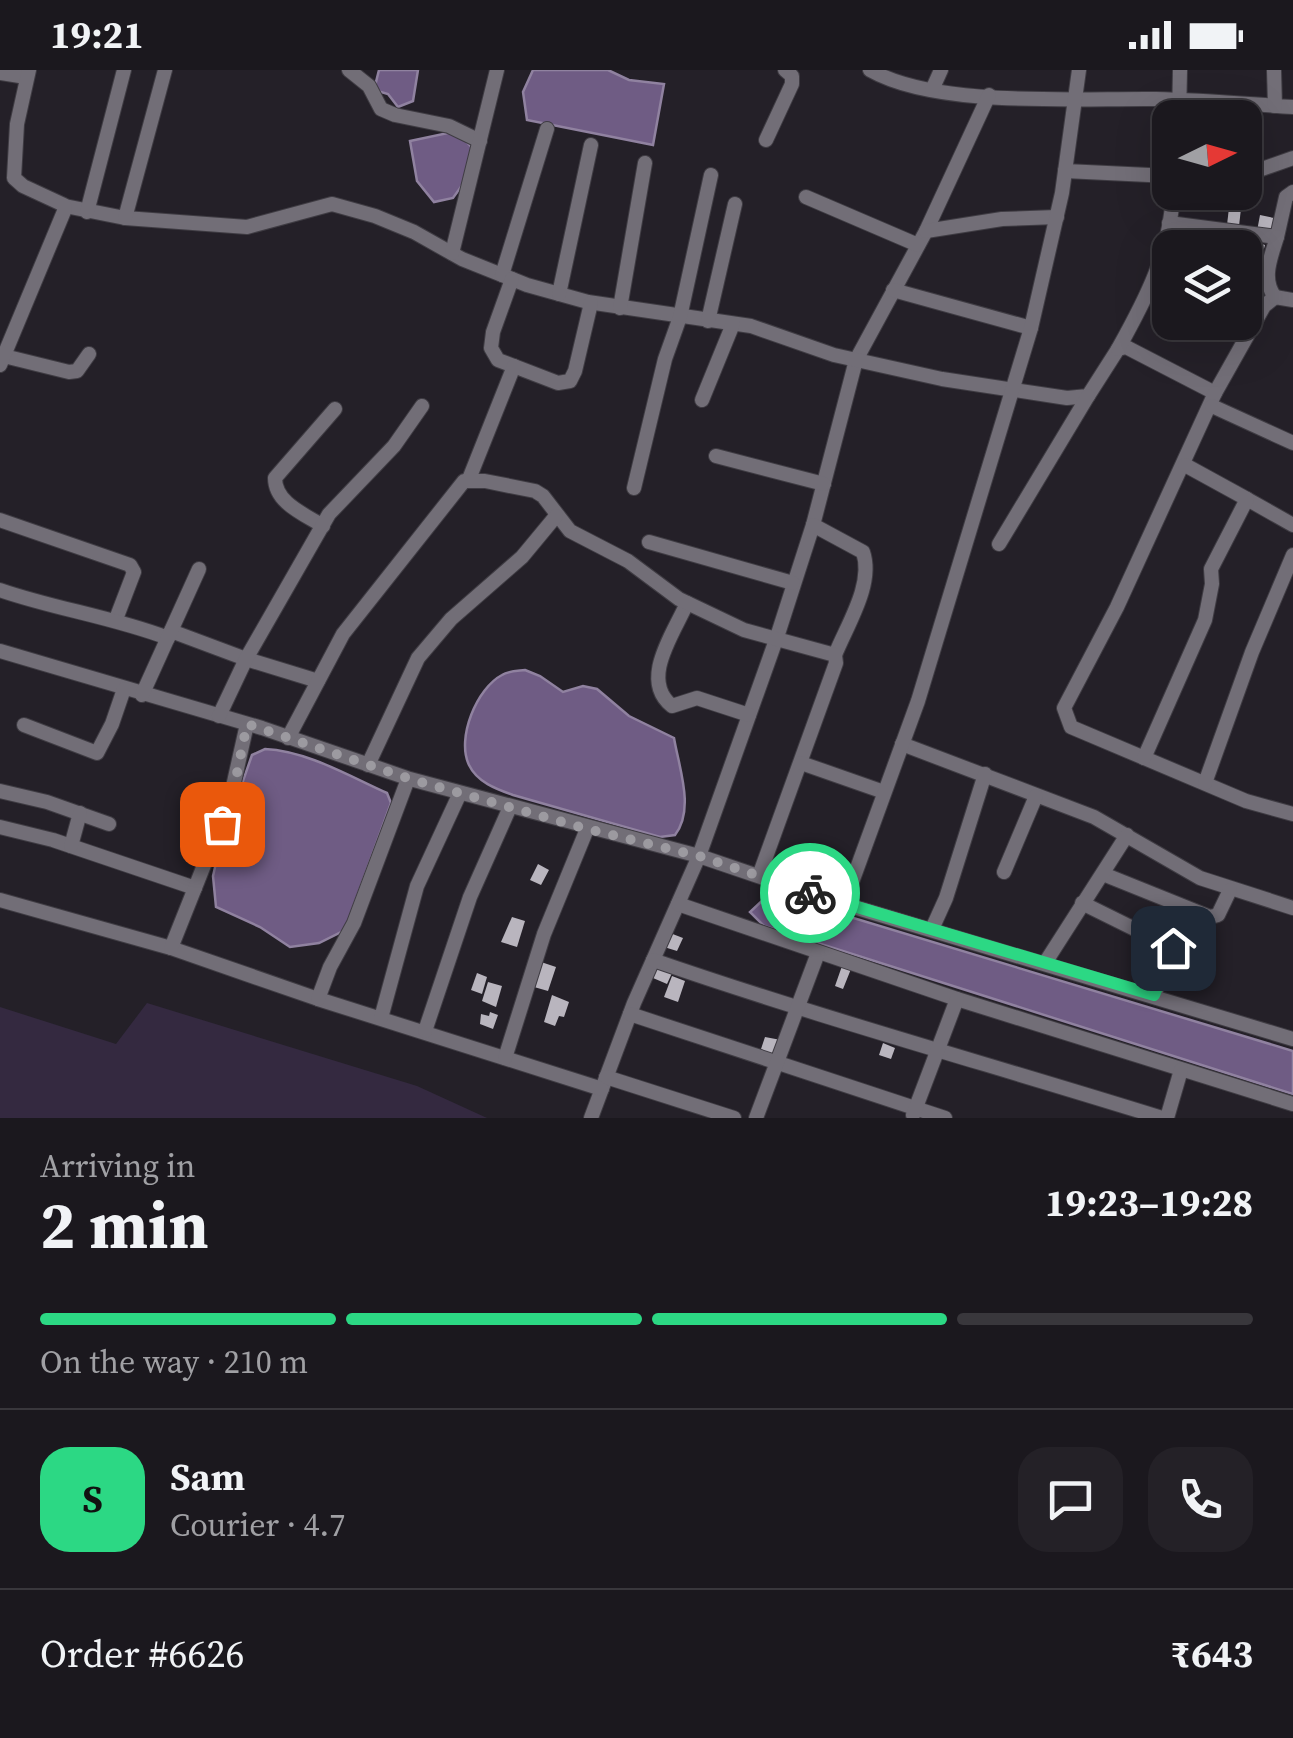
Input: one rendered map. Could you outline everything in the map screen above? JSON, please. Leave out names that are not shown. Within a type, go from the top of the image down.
[{"type":"street","points":[[87,212],[124,70]]},
{"type":"street","points":[[126,218],[164,70]]},
{"type":"street","points":[[348,70],[368,86],[382,108],[395,115],[449,126],[480,141]]},
{"type":"street","points":[[452,253],[497,70]]},
{"type":"street","points":[[766,140],[793,79],[786,70]]},
{"type":"street","points":[[870,70],[894,84],[989,96],[1181,100],[1180,70]]},
{"type":"street","points":[[932,90],[940,70]]},
{"type":"street","points":[[844,904],[902,744],[1031,328],[1057,216],[1079,70]]},
{"type":"street","points":[[1274,70],[1276,106]]},
{"type":"street","points":[[0,73],[28,73],[7,177],[65,206],[126,218],[247,227],[332,204],[414,232],[507,277],[591,303],[751,326],[856,360],[942,379],[1066,398],[1088,396]]},
{"type":"street","points":[[592,1118],[630,1014],[699,856],[750,715],[812,525],[856,360],[922,238],[989,96]]},
{"type":"street","points":[[1262,105],[1293,107]]},
{"type":"street","points":[[547,130],[491,348],[498,360],[558,383],[570,380],[591,303]]},
{"type":"street","points":[[559,294],[591,146]]},
{"type":"street","points":[[1262,169],[1293,158]]},
{"type":"street","points":[[620,308],[646,163]]},
{"type":"street","points":[[1064,171],[1152,175]]},
{"type":"street","points":[[634,488],[665,359],[680,317],[711,176]]},
{"type":"street","points":[[1275,298],[1269,290],[1268,271],[1286,197],[1293,192]]},
{"type":"street","points":[[806,196],[922,238],[1002,219],[1057,216]]},
{"type":"street","points":[[708,320],[735,204]]},
{"type":"street","points":[[65,206],[1,362],[69,372],[78,371],[90,354]]},
{"type":"street","points":[[999,544],[1150,291],[1165,246],[1171,210]]},
{"type":"street","points":[[1169,222],[1277,237]]},
{"type":"street","points":[[893,290],[1031,328]]},
{"type":"street","points":[[1293,300],[1275,298],[1264,306],[1250,327],[1064,708],[1071,727],[1246,801],[1293,814]]},
{"type":"street","points":[[702,400],[733,324]]},
{"type":"street","points":[[1118,349],[1126,347],[1148,356],[1293,443]]},
{"type":"street","points":[[288,738],[343,634],[469,479],[514,366]]},
{"type":"street","points":[[219,716],[246,659],[323,526],[355,485],[394,446],[422,406]]},
{"type":"street","points":[[323,526],[280,498],[275,478],[336,409]]},
{"type":"street","points":[[716,456],[824,484]]},
{"type":"street","points":[[1184,465],[1291,519]]},
{"type":"street","points":[[469,479],[535,491],[570,531],[628,561],[688,603],[744,630],[835,655]]},
{"type":"street","points":[[1144,758],[1205,620],[1211,569],[1247,499]]},
{"type":"street","points":[[368,765],[418,658],[451,619],[522,557],[556,516]]},
{"type":"street","points":[[0,520],[126,562],[133,568],[116,619]]},
{"type":"street","points":[[759,876],[836,663],[835,655],[864,582],[867,564],[863,552],[812,525]]},
{"type":"street","points":[[649,542],[793,583]]},
{"type":"street","points":[[1205,783],[1252,652],[1293,555]]},
{"type":"street","points":[[142,694],[198,569]]},
{"type":"street","points":[[0,590],[169,634],[318,680]]},
{"type":"street","points":[[688,603],[658,668],[656,680],[663,698],[672,706],[698,698],[750,715]]},
{"type":"street","points":[[0,651],[247,724],[408,778],[699,856],[844,904],[1293,1038]]},
{"type":"street","points":[[24,726],[97,754],[124,689]]},
{"type":"street","points":[[171,948],[230,800],[247,724]]},
{"type":"street","points":[[902,744],[1094,817],[1200,878],[1293,908]]},
{"type":"street","points":[[801,762],[884,792]]},
{"type":"street","points":[[932,930],[985,774]]},
{"type":"street","points":[[318,999],[354,923],[408,778]]},
{"type":"street","points":[[0,791],[109,824]]},
{"type":"street","points":[[381,1018],[417,886],[460,793]]},
{"type":"street","points":[[1004,872],[1036,796]]},
{"type":"street","points":[[425,1031],[470,897],[510,806]]},
{"type":"street","points":[[71,846],[80,813]]},
{"type":"street","points":[[0,827],[71,846],[195,888]]},
{"type":"street","points":[[506,1058],[544,934],[587,829]]},
{"type":"street","points":[[1045,963],[1127,835]]},
{"type":"street","points":[[1103,874],[1215,918],[1230,890]]},
{"type":"street","points":[[0,900],[171,948],[506,1058],[734,1118]]},
{"type":"street","points":[[1082,903],[1173,948]]},
{"type":"street","points":[[678,904],[956,999],[1293,1104]]},
{"type":"street","points":[[1154,995],[1190,910]]},
{"type":"street","points":[[756,1118],[818,953]]},
{"type":"street","points":[[653,960],[798,1010],[937,1047],[1165,1118],[1181,1070]]},
{"type":"street","points":[[913,1114],[956,999]]},
{"type":"street","points":[[630,1014],[913,1114],[944,1118]]},
{"type":"shaded area","points":[[379,70],[418,70],[413,101],[398,107],[388,94],[374,90]]},
{"type":"shaded area","points":[[533,70],[608,70],[629,80],[664,84],[653,145],[527,120],[523,92]]},
{"type":"shaded area","points":[[457,131],[474,150],[468,177],[453,198],[434,202],[417,181],[410,141]]},
{"type":"shaded area","points":[[525,670],[563,692],[583,686],[597,689],[629,716],[674,738],[685,801],[675,835],[660,837],[513,795],[477,776],[466,754],[471,715],[493,681],[507,673]]},
{"type":"shaded area","points":[[265,749],[328,765],[387,793],[391,803],[345,930],[319,943],[290,947],[260,927],[216,907],[213,876],[219,850],[252,755]]},
{"type":"shaded area","points":[[784,897],[1293,1051],[1293,1094],[764,926],[750,912],[764,899]]},
{"type":"shaded area","points":[[147,1003],[417,1086],[487,1118],[0,1118],[0,1007],[116,1044]]},
{"type":"building","points":[[1229,210],[1241,210],[1239,226],[1227,225]]},
{"type":"building","points":[[1260,215],[1274,218],[1272,234],[1257,230]]},
{"type":"building","points":[[538,864],[549,870],[541,885],[530,880]]},
{"type":"building","points":[[512,917],[525,921],[517,947],[501,942]]},
{"type":"building","points":[[670,933],[683,938],[677,951],[664,947]]},
{"type":"building","points":[[541,962],[556,967],[548,991],[534,987]]},
{"type":"building","points":[[842,966],[851,969],[843,989],[835,986]]},
{"type":"building","points":[[657,967],[672,973],[667,984],[653,978]]},
{"type":"building","points":[[477,973],[487,977],[482,994],[471,990]]},
{"type":"building","points":[[672,976],[685,981],[678,1002],[664,997]]},
{"type":"building","points":[[488,982],[502,986],[496,1007],[482,1001]]},
{"type":"building","points":[[552,995],[569,1002],[564,1017],[559,1016],[555,1026],[544,1022]]},
{"type":"building","points":[[490,1012],[498,1015],[493,1029],[480,1024],[481,1014],[489,1016]]},
{"type":"building","points":[[765,1037],[781,1040],[774,1060],[759,1055]]},
{"type":"building","points":[[883,1043],[895,1048],[891,1059],[879,1055]]},
{"type":"way so far","points":[[222,824],[247,724],[410,779],[699,856],[810,893]]},
{"type":"route","points":[[810,893],[1154,995],[1173,948]]}]
